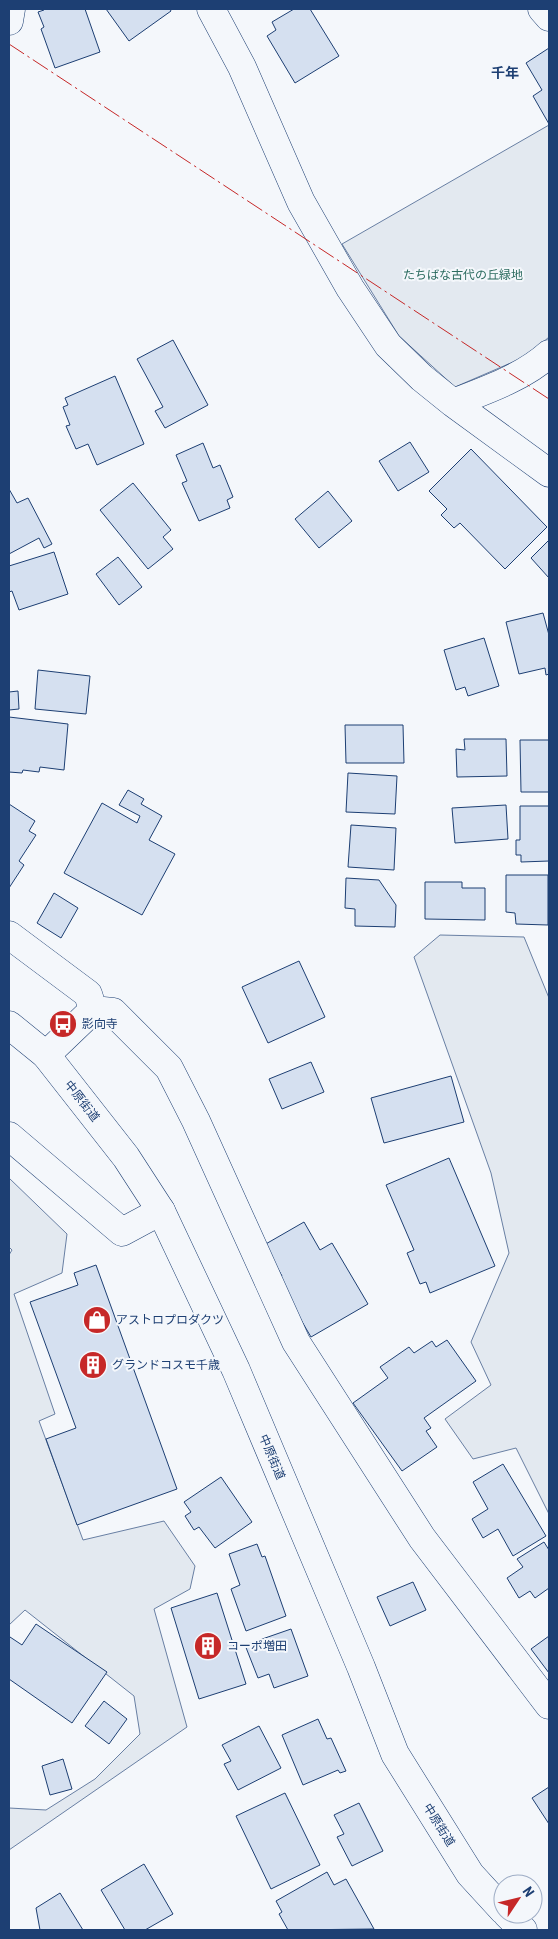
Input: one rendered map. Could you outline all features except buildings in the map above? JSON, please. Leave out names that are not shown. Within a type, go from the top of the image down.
[{"type":"street","points":[[9,20],[11,9]]},
{"type":"street","points":[[211,9],[242,66],[301,202],[350,288],[388,344],[422,378],[453,403],[549,473]]},
{"type":"street","points":[[542,9],[549,17]]},
{"type":"street","points":[[453,403],[492,388],[536,366],[549,354]]},
{"type":"street","points":[[9,935],[88,994],[92,1010]]},
{"type":"street","points":[[46,1055],[92,1010],[113,1012],[169,1068],[196,1121],[296,1342],[422,1538],[549,1705]]},
{"type":"street","name":"中原街道","points":[[9,1025],[46,1055],[126,1156],[161,1211],[240,1379],[361,1667],[395,1754],[470,1874],[493,1899]]},
{"type":"street","points":[[9,1136],[122,1232],[161,1211]]},
{"type":"green space","name":"たちばな古代の丘緑地","points":[[549,125],[549,337],[527,356],[455,387],[399,336],[342,244]]},
{"type":"green space","points":[[440,935],[524,937],[549,998],[549,1514],[516,1448],[473,1459],[445,1419],[491,1385],[471,1342],[509,1253],[491,1173],[414,957]]},
{"type":"green space","points":[[9,1178],[67,1234],[62,1273],[14,1294],[55,1414],[39,1421],[83,1540],[164,1521],[195,1566],[190,1589],[154,1609],[187,1727],[9,1850],[9,1808],[46,1810],[95,1779],[140,1734],[134,1696],[25,1610],[9,1625],[9,1255],[12,1250],[9,1247]]},
{"type":"power","points":[[9,44],[549,399]]},
{"type":"place","name":"影向寺","points":[[63,1024]]},
{"type":"place","name":"アストロプロダクツ","points":[[97,1320]]},
{"type":"place","name":"グランドコスモ千歳","points":[[93,1365]]},
{"type":"place","name":"コーポ増田","points":[[208,1646]]},
{"type":"district","name":"千年","points":[[505,73]]}]
